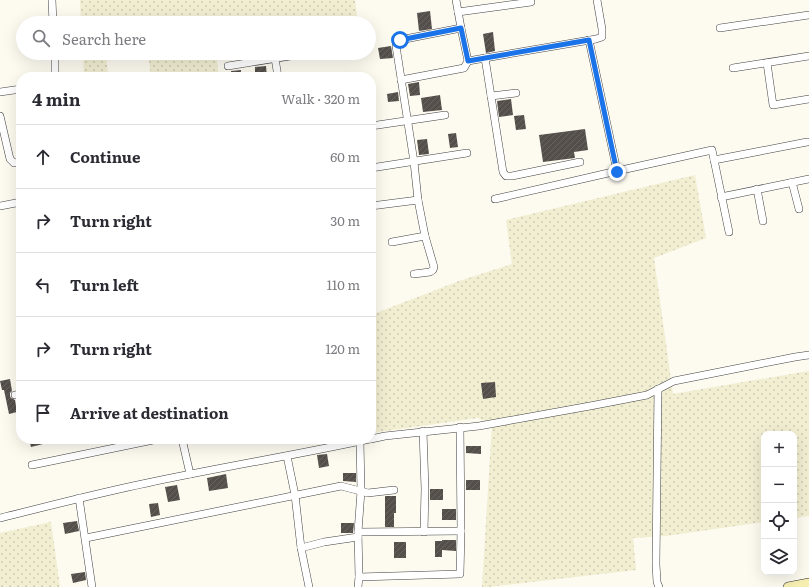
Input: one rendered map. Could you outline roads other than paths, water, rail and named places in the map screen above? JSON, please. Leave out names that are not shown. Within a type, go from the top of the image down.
[{"type":"street","points":[[52,0],[53,16]]},
{"type":"street","points":[[401,80],[464,68],[468,61],[456,0]]},
{"type":"street","points":[[468,61],[602,37],[602,28],[597,0]]},
{"type":"street","points":[[458,12],[531,2]]},
{"type":"street","points":[[720,28],[809,15]]},
{"type":"street","points":[[414,274],[430,272],[433,270],[433,264],[424,236],[396,46],[398,41],[403,39],[461,28]]},
{"type":"street","points":[[589,40],[617,172]]},
{"type":"street","points":[[734,68],[809,56]]},
{"type":"street","points":[[485,58],[503,172],[506,176],[580,162]]},
{"type":"street","points":[[54,60],[55,72]]},
{"type":"street","points":[[228,66],[263,60]]},
{"type":"street","points":[[275,60],[277,72]]},
{"type":"street","points":[[767,63],[773,105],[809,99]]},
{"type":"street","points":[[0,92],[16,90]]},
{"type":"street","points":[[491,96],[516,93]]},
{"type":"street","points":[[376,125],[445,115]]},
{"type":"street","points":[[0,116],[10,159],[14,163],[16,163]]},
{"type":"street","points":[[714,160],[808,142]]},
{"type":"street","points":[[495,199],[712,150],[729,232]]},
{"type":"street","points":[[376,167],[467,153]]},
{"type":"street","points":[[722,196],[809,178]]},
{"type":"street","points":[[792,182],[799,209]]},
{"type":"street","points":[[757,189],[763,221]]},
{"type":"street","points":[[376,205],[418,200]]},
{"type":"street","points":[[0,206],[16,203]]},
{"type":"street","points":[[392,242],[424,236]]},
{"type":"street","points":[[376,438],[479,426],[590,406],[646,394],[674,380],[809,355]]},
{"type":"street","points":[[658,389],[656,564],[657,582],[659,587]]},
{"type":"street","points":[[359,577],[460,574],[460,427]]},
{"type":"street","points":[[423,432],[425,489],[424,532]]},
{"type":"street","points":[[32,465],[134,444]]},
{"type":"street","points":[[183,444],[190,474]]},
{"type":"street","points":[[0,518],[80,498],[190,474],[345,444]]},
{"type":"street","points":[[358,587],[358,535],[361,491],[360,444]]},
{"type":"street","points":[[287,456],[295,495],[301,548],[309,587]]},
{"type":"street","points":[[86,538],[341,486],[368,493],[394,490]]},
{"type":"street","points":[[80,498],[92,587]]},
{"type":"street","points":[[301,548],[358,535],[461,531]]},
{"type":"street","points":[[788,587],[809,583]]}]
